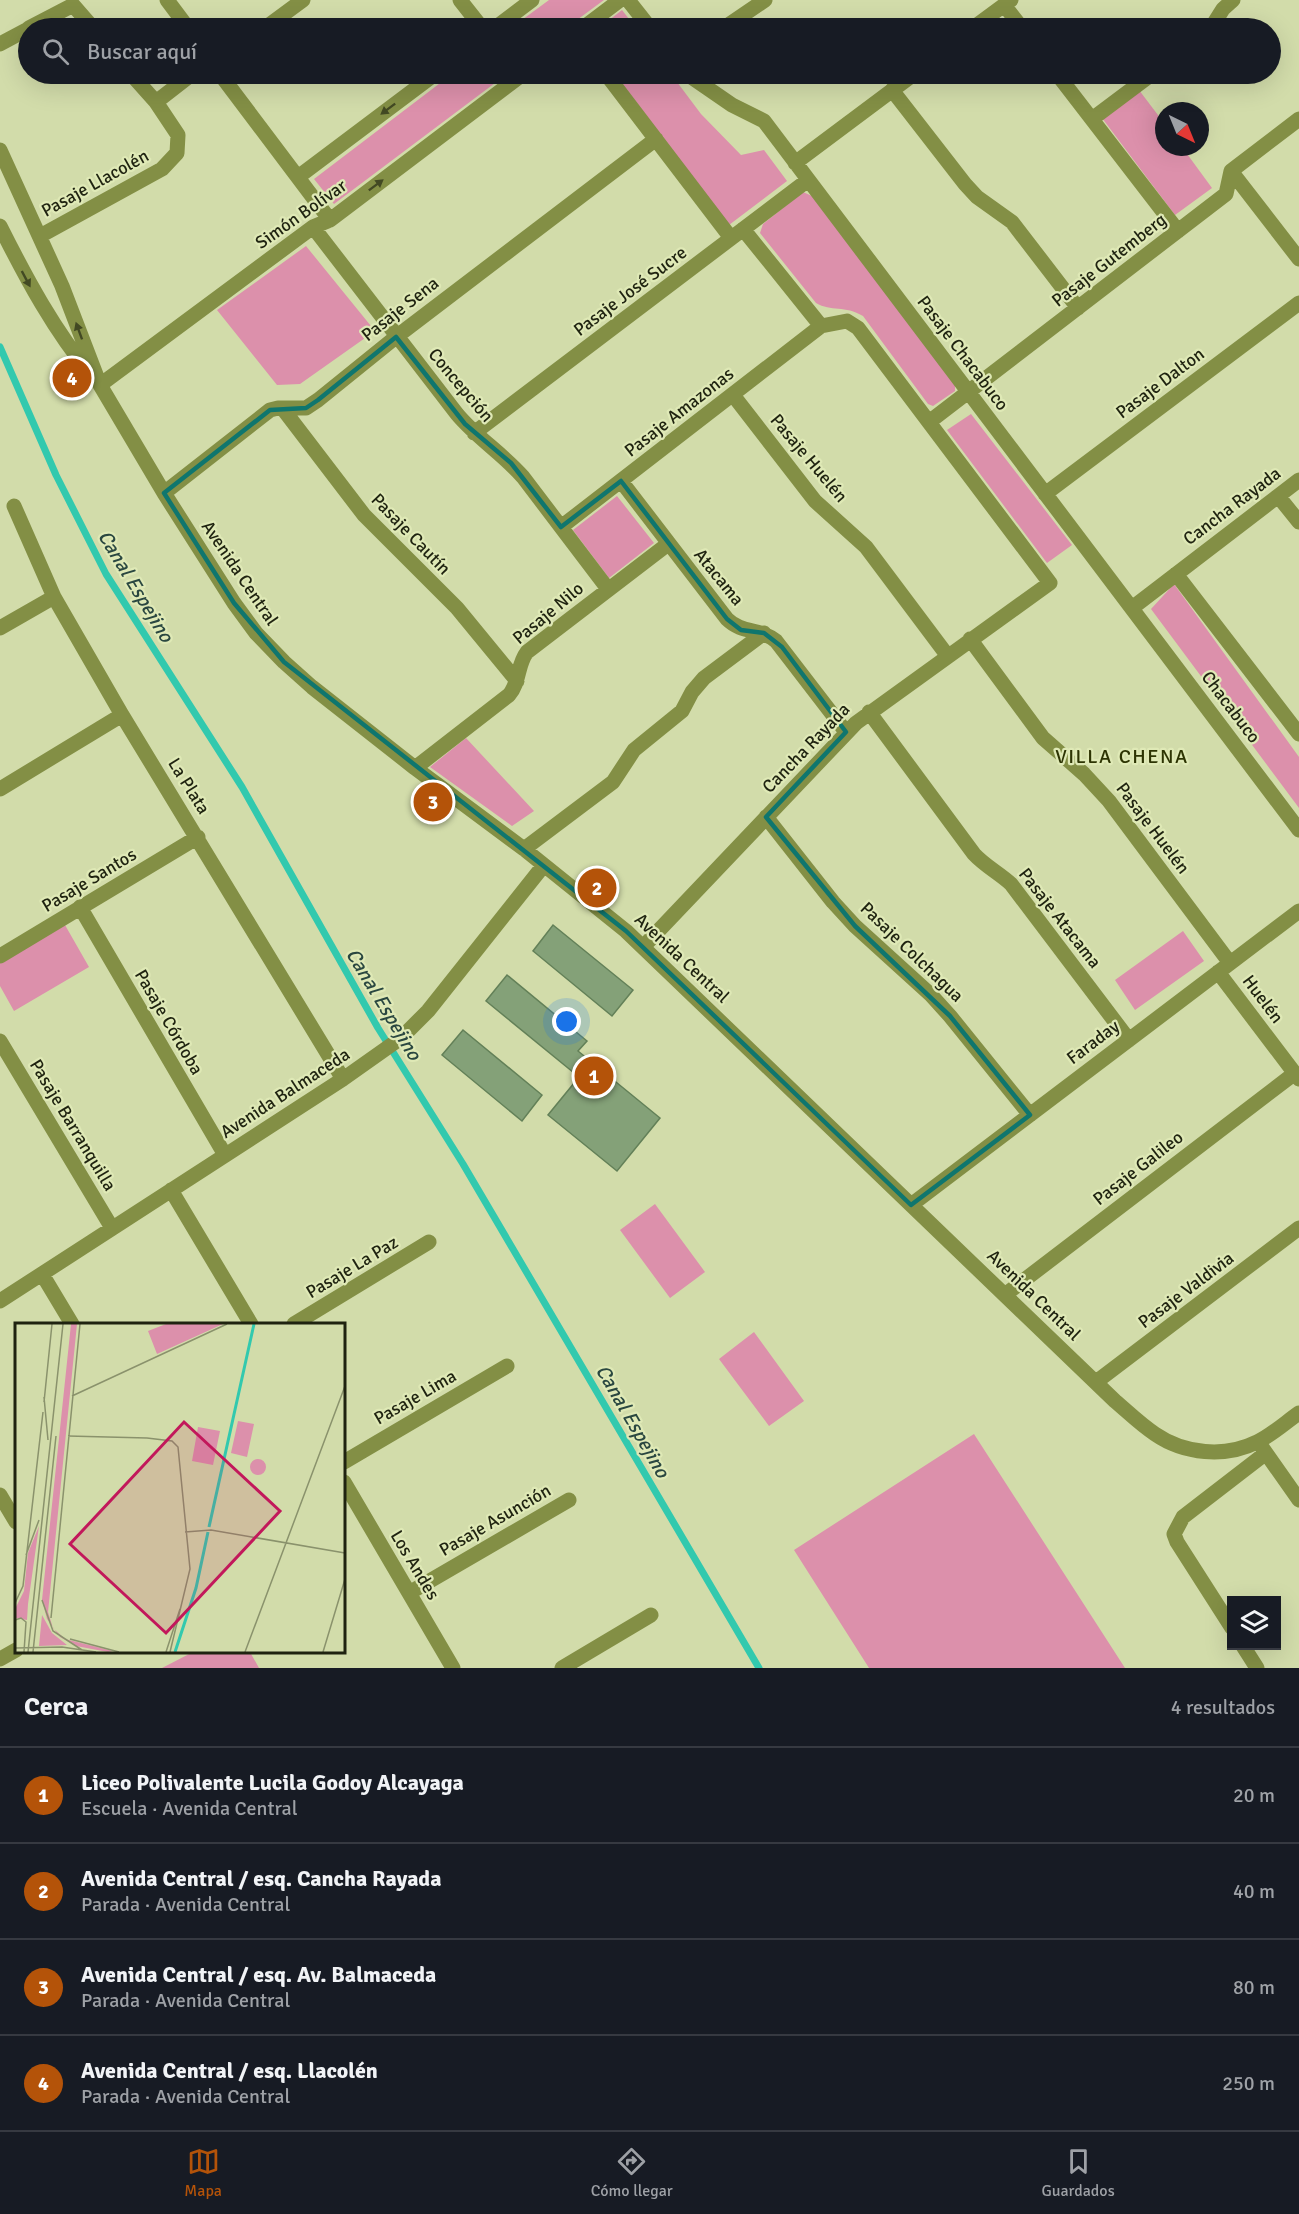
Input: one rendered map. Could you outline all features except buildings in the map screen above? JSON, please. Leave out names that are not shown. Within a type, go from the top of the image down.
[{"type":"street","points":[[167,0],[180,18]]},
{"type":"street","points":[[279,18],[303,0]]},
{"type":"street","points":[[460,0],[474,18]]},
{"type":"street","points":[[508,18],[532,0]]},
{"type":"street","points":[[596,18],[620,0]]},
{"type":"street","points":[[628,0],[642,18]]},
{"type":"street","points":[[739,18],[765,0]]},
{"type":"street","points":[[1217,18],[1233,0]]},
{"type":"street","points":[[986,18],[1008,2],[1017,18]]},
{"type":"street","points":[[49,18],[73,5],[84,18]]},
{"type":"street","points":[[0,44],[18,35]]},
{"type":"street","name":"Pasaje Llacolén","points":[[40,236],[162,169],[177,153],[178,135],[156,102],[140,84]]},
{"type":"street","points":[[156,102],[179,84]]},
{"type":"street","points":[[228,84],[330,220]]},
{"type":"street","name":"Simón Bolívar","points":[[298,177],[422,84]]},
{"type":"street","name":"Simón Bolívar","points":[[100,386],[313,227],[330,220],[511,84]]},
{"type":"street","points":[[614,84],[656,139],[737,234],[821,326],[847,321],[858,328],[929,422]]},
{"type":"street","name":"Pasaje Chacabuco","points":[[702,84],[732,105],[764,121],[1132,608]]},
{"type":"street","points":[[795,163],[900,84]]},
{"type":"street","points":[[1065,84],[1178,231]]},
{"type":"street","points":[[1092,119],[1139,84]]},
{"type":"street","points":[[892,90],[965,184],[977,197],[1012,222],[1078,308]]},
{"type":"street","points":[[1299,118],[1231,171],[1299,259]]},
{"type":"street","name":"Pasaje Sena","points":[[164,493],[270,410],[306,408],[318,400],[396,336],[656,139]]},
{"type":"street","name":"Avenida Central","points":[[0,150],[66,297],[100,386]]},
{"type":"street","name":"Pasaje Gutemberg","points":[[929,422],[1226,194],[1231,171]]},
{"type":"street","name":"Pasaje José Sucre","points":[[474,433],[808,180]]},
{"type":"street","name":"Avenida Central","points":[[0,226],[51,322],[100,386],[234,603],[256,633],[284,662],[312,687],[415,768],[524,849],[643,947],[1096,1382],[1156,1435],[1188,1449],[1216,1452],[1245,1447],[1262,1447],[1299,1413]]},
{"type":"street","name":"Concepción","points":[[313,227],[457,414],[474,433],[511,463],[608,589]]},
{"type":"street","name":"Pasaje Dalton","points":[[1045,494],[1299,303]]},
{"type":"street","name":"Pasaje Amazonas","points":[[561,527],[821,326]]},
{"type":"street","name":"Pasaje Huelén","points":[[733,395],[815,501],[866,547],[947,655]]},
{"type":"street","name":"Pasaje Cautín","points":[[283,409],[364,515],[457,608],[517,681]]},
{"type":"street","name":"Cancha Rayada","points":[[643,947],[846,732],[869,712],[947,655],[1050,583],[929,422]]},
{"type":"street","name":"Cancha Rayada","points":[[1132,608],[1299,480]]},
{"type":"street","name":"Atacama","points":[[621,481],[733,625],[741,630],[764,633],[782,647],[846,732]]},
{"type":"street","points":[[1278,496],[1299,522]]},
{"type":"street","name":"La Plata","points":[[14,506],[54,597],[122,715],[343,1079]]},
{"type":"street","name":"Pasaje Nilo","points":[[415,768],[509,695],[515,688],[522,659],[527,652],[668,544]]},
{"type":"street","name":"Chacabuco","points":[[1176,574],[1299,734]]},
{"type":"street","points":[[0,628],[54,597]]},
{"type":"street","name":"Chacabuco","points":[[1132,608],[1299,830]]},
{"type":"street","points":[[524,849],[613,782],[634,750],[682,711],[692,692],[704,678],[764,633]]},
{"type":"street","name":"Pasaje Huelén","points":[[970,639],[1043,738],[1084,774],[1109,801],[1224,967]]},
{"type":"street","name":"Pasaje Atacama","points":[[869,712],[974,854],[983,864],[1011,884],[1128,1040]]},
{"type":"street","points":[[0,789],[122,715]]},
{"type":"street","name":"Pasaje Colchagua","points":[[766,817],[833,902],[855,926],[931,995],[1030,1115]]},
{"type":"street","name":"Pasaje Santos","points":[[0,956],[198,837]]},
{"type":"street","name":"Avenida Balmaceda","points":[[0,1301],[343,1079],[401,1038],[428,1011],[544,866]]},
{"type":"street","name":"Pasaje Córdoba","points":[[80,908],[225,1155]]},
{"type":"street","name":"Faraday","points":[[911,1205],[1299,911]]},
{"type":"street","name":"Huelén","points":[[1224,967],[1297,1076]]},
{"type":"street","name":"Pasaje Barranquilla","points":[[0,1041],[112,1228]]},
{"type":"street","name":"Pasaje Galileo","points":[[1006,1294],[1297,1076]]},
{"type":"street","points":[[171,1190],[250,1323]]},
{"type":"street","name":"Pasaje Valdivia","points":[[1096,1382],[1299,1228]]},
{"type":"street","name":"Pasaje La Paz","points":[[296,1323],[429,1242]]},
{"type":"street","points":[[42,1274],[71,1323]]},
{"type":"street","name":"Pasaje Lima","points":[[345,1461],[507,1366]]},
{"type":"street","points":[[1227,1620],[1177,1542],[1174,1534],[1183,1517],[1262,1447],[1299,1500]]},
{"type":"street","name":"Los Andes","points":[[345,1484],[453,1668]]},
{"type":"street","points":[[0,1495],[15,1520]]},
{"type":"street","name":"Pasaje Asunción","points":[[409,1593],[569,1500]]},
{"type":"street","points":[[562,1668],[651,1616]]},
{"type":"street","points":[[1246,1650],[1257,1668]]},
{"type":"street","points":[[0,1659],[15,1651]]},
{"type":"highlighted area","points":[[396,337],[465,424],[511,463],[561,527],[621,481],[727,619],[741,630],[764,633],[782,647],[846,732],[766,817],[855,926],[950,1016],[1030,1115],[911,1205],[626,931],[284,662],[234,603],[164,493],[270,410],[306,408]]},
{"type":"shaded area","points":[[549,0],[604,0],[580,18],[525,18]]},
{"type":"shaded area","points":[[622,10],[628,18],[612,18]]},
{"type":"shaded area","points":[[439,84],[494,84],[334,204],[314,179]]},
{"type":"shaded area","points":[[623,84],[678,84],[701,114],[741,155],[764,150],[787,181],[729,225]]},
{"type":"shaded area","points":[[1139,90],[1155,111],[1155,156],[1189,156],[1212,188],[1175,215],[1102,118]]},
{"type":"shaded area","points":[[803,192],[812,196],[955,385],[955,391],[933,406],[928,404],[863,316],[816,303],[760,233],[763,224]]},
{"type":"shaded area","points":[[306,246],[375,331],[300,384],[277,385],[217,310]]},
{"type":"shaded area","points":[[971,414],[1072,545],[1047,563],[947,430]]},
{"type":"shaded area","points":[[617,496],[654,543],[609,578],[573,530]]},
{"type":"shaded area","points":[[1174,584],[1299,757],[1299,808],[1151,609]]},
{"type":"shaded area","points":[[466,738],[534,811],[512,826],[430,767]]},
{"type":"shaded area","points":[[65,925],[89,967],[14,1011],[0,986],[0,963]]},
{"type":"shaded area","points":[[1183,931],[1204,961],[1135,1010],[1115,980]]},
{"type":"shaded area","points":[[655,1204],[705,1272],[670,1298],[620,1230]]},
{"type":"shaded area","points":[[754,1332],[804,1401],[769,1426],[719,1359]]},
{"type":"shaded area","points":[[974,1434],[1125,1668],[869,1668],[794,1550]]},
{"type":"shaded area","points":[[191,1653],[251,1653],[259,1668],[162,1668]]},
{"type":"waterway","name":"Canal Espejino","points":[[0,347],[56,475],[106,574],[242,787],[378,1028],[463,1164],[759,1668]]},
{"type":"place","name":"Avenida Central / esq. Llacolén","points":[[72,378]]},
{"type":"place","name":"Avenida Central / esq. Av. Balmaceda","points":[[433,802]]},
{"type":"place","name":"Avenida Central / esq. Cancha Rayada","points":[[597,888]]},
{"type":"place","name":"Liceo Polivalente Lucila Godoy Alcayaga","points":[[594,1076]]},
{"type":"district","name":"VILLA CHENA","points":[[1122,756]]}]
